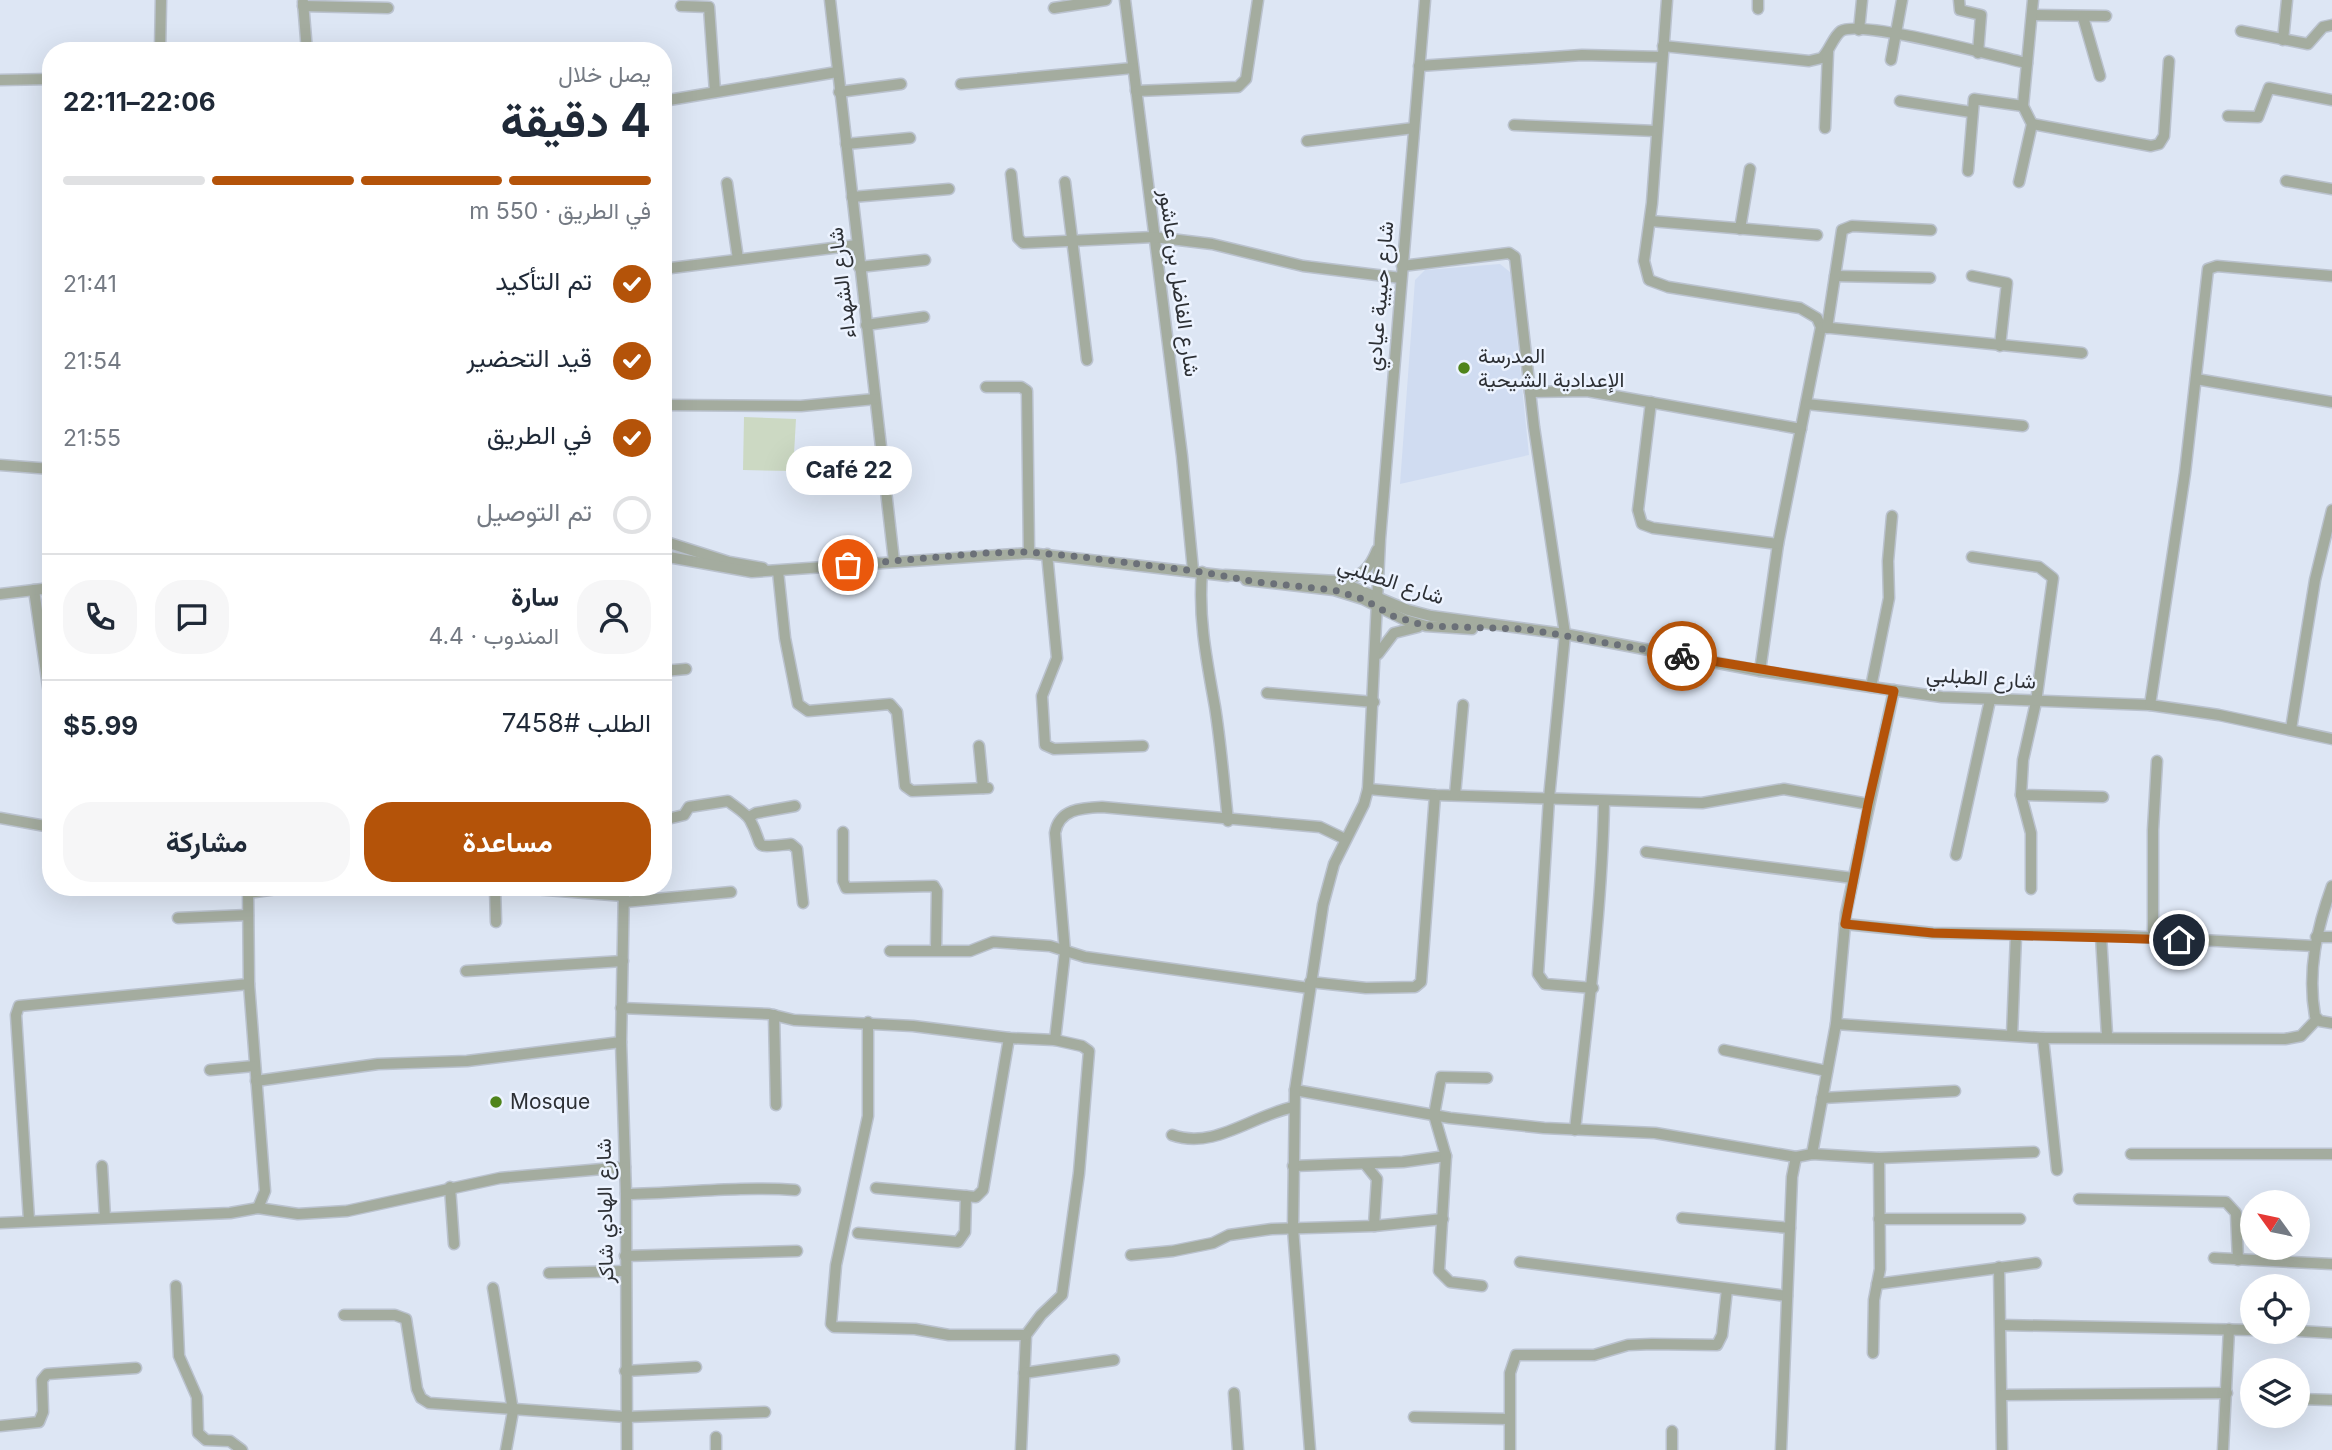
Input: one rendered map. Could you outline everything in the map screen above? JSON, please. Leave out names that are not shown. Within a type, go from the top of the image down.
[{"type":"street","points":[[160,42],[161,0]]},
{"type":"street","name":"شارع الشهداء","points":[[830,0],[894,561]]},
{"type":"street","points":[[1054,8],[1106,0]]},
{"type":"street","name":"شارع الفاضل بن عاشور","points":[[1125,0],[1228,821]]},
{"type":"street","points":[[1136,91],[1238,88],[1246,79],[1258,0]]},
{"type":"street","name":"شارع حبيبة عيادي","points":[[1310,1450],[1293,1228],[1295,1090],[1323,905],[1345,839],[1364,804],[1368,789],[1380,539],[1425,0]]},
{"type":"street","points":[[1667,0],[1651,221],[1644,261],[1649,280],[1668,287],[1800,308],[1817,318],[1824,327],[2082,353]]},
{"type":"street","points":[[1859,30],[1862,0]]},
{"type":"street","points":[[1891,60],[1902,0]]},
{"type":"street","points":[[1959,0],[1961,11],[1981,15],[1978,53]]},
{"type":"street","points":[[2019,182],[2032,124],[2023,106],[2033,0]]},
{"type":"street","points":[[2283,40],[2287,0]]},
{"type":"street","points":[[306,42],[303,3],[388,8]]},
{"type":"street","points":[[681,6],[709,7],[715,93]]},
{"type":"street","points":[[2032,15],[2106,16]]},
{"type":"street","points":[[2083,17],[2100,76]]},
{"type":"street","points":[[2241,31],[2308,44],[2323,27],[2332,25]]},
{"type":"street","points":[[1419,66],[1662,51],[1819,59],[1828,52],[1842,31],[1859,30],[1897,33],[2027,63]]},
{"type":"street","points":[[1825,128],[1828,52]]},
{"type":"street","points":[[2032,124],[2151,146],[2159,145],[2164,136],[2169,61]]},
{"type":"street","points":[[961,84],[1133,68]]},
{"type":"street","points":[[672,100],[837,72]]},
{"type":"street","points":[[0,80],[42,79]]},
{"type":"street","points":[[839,92],[901,84]]},
{"type":"street","points":[[2228,116],[2258,117],[2269,88],[2332,100]]},
{"type":"street","points":[[1968,172],[1971,112],[1975,98],[2023,106]]},
{"type":"street","points":[[1900,101],[1971,112]]},
{"type":"street","points":[[1514,125],[1656,131]]},
{"type":"street","points":[[1307,141],[1414,128]]},
{"type":"street","points":[[846,144],[910,138]]},
{"type":"street","points":[[1741,229],[1750,169]]},
{"type":"street","points":[[1011,174],[1020,242],[1154,237],[1212,244],[1303,266],[1401,278]]},
{"type":"street","points":[[2286,181],[2332,189]]},
{"type":"street","points":[[1065,182],[1087,360]]},
{"type":"street","points":[[727,183],[738,259]]},
{"type":"street","points":[[852,197],[949,189]]},
{"type":"street","points":[[1651,221],[1816,235]]},
{"type":"street","points":[[1760,671],[1778,544],[1835,276],[1839,240],[1845,228],[1931,230]]},
{"type":"street","points":[[672,268],[857,245]]},
{"type":"street","points":[[1402,266],[1512,254],[1565,634],[1549,798],[1539,977],[1542,983],[1551,986],[1593,988]]},
{"type":"street","points":[[859,267],[925,260]]},
{"type":"street","points":[[2150,705],[2196,379],[2207,273],[2210,268],[2332,276]]},
{"type":"street","points":[[1835,276],[1930,278]]},
{"type":"street","points":[[1972,276],[2007,283],[2000,346]]},
{"type":"street","points":[[866,325],[924,317]]},
{"type":"street","points":[[2196,379],[2332,402]]},
{"type":"street","points":[[986,387],[1021,387],[1027,391],[1029,552]]},
{"type":"street","points":[[1530,392],[1587,391],[1801,429]]},
{"type":"street","points":[[672,405],[801,407],[875,399]]},
{"type":"street","points":[[1651,402],[1638,510],[1642,524],[1653,528],[1778,544]]},
{"type":"street","points":[[1806,404],[2023,426]]},
{"type":"street","points":[[0,465],[42,468]]},
{"type":"street","points":[[2291,729],[2315,580],[2332,510]]},
{"type":"street","points":[[1871,687],[1889,598],[1888,561],[1892,516]]},
{"type":"street","points":[[1332,580],[1360,576],[1373,560],[1380,539]]},
{"type":"street","name":"شارع الطبلبي","points":[[672,544],[729,562],[774,571]]},
{"type":"street","name":"شارع الطبلبي","points":[[672,558],[732,570],[774,571],[1029,552],[1334,590],[1393,616],[1426,626],[1504,628]]},
{"type":"street","points":[[1047,554],[1058,658],[1042,696],[1045,745],[1054,749],[1143,746]]},
{"type":"street","points":[[1972,557],[2039,567],[2053,578],[2036,702],[2023,761],[2021,795],[2031,833],[2031,889]]},
{"type":"street","points":[[774,571],[797,704],[808,711],[890,704],[897,712],[905,786],[912,791],[985,788],[979,746]]},
{"type":"street","name":"شارع الطبلبي","points":[[1225,575],[1332,580],[1419,614],[1504,628],[1565,634],[1760,671],[1894,691],[1990,700],[2150,705],[2291,729],[2332,739]]},
{"type":"street","points":[[0,594],[42,589]]},
{"type":"street","points":[[34,590],[42,645]]},
{"type":"street","points":[[1376,665],[1381,649],[1394,634],[1426,626]]},
{"type":"street","points":[[672,670],[686,669]]},
{"type":"street","points":[[1812,1154],[1836,1024],[1845,924],[1853,878],[1894,691]]},
{"type":"street","points":[[1267,693],[1374,702]]},
{"type":"street","points":[[1956,855],[1990,700]]},
{"type":"street","points":[[1455,796],[1463,705]]},
{"type":"street","points":[[2153,938],[2152,830],[2157,761]]},
{"type":"street","points":[[1368,789],[1455,796],[1711,803],[1784,789],[1868,804]]},
{"type":"street","points":[[890,951],[970,951],[993,942],[1050,946],[1065,952],[1309,985],[1415,987],[1421,982],[1435,795]]},
{"type":"street","points":[[2021,795],[2102,797]]},
{"type":"street","points":[[672,818],[684,815],[689,807],[728,801],[749,817],[757,842],[764,847],[791,844],[797,849],[803,903]]},
{"type":"street","points":[[1575,1130],[1593,988],[1604,847],[1604,801]]},
{"type":"street","points":[[749,817],[756,813],[795,806]]},
{"type":"street","points":[[1055,1040],[1065,952],[1055,833],[1061,818],[1082,808],[1102,807],[1228,821],[1320,827],[1345,839]]},
{"type":"street","points":[[0,818],[42,825]]},
{"type":"street","points":[[843,832],[843,881],[846,888],[934,886],[937,891],[936,949]]},
{"type":"street","points":[[1646,852],[1853,878]]},
{"type":"street","points":[[2317,1018],[2314,1010],[2315,941],[2332,886]]},
{"type":"street","points":[[672,894],[731,892]]},
{"type":"street","points":[[0,1223],[249,1212],[263,1203],[265,1191],[249,984],[248,896]]},
{"type":"street","points":[[495,896],[496,922]]},
{"type":"street","name":"شارع الهادي شاكر","points":[[624,896],[621,1042],[626,1194],[627,1450]]},
{"type":"street","points":[[178,918],[248,915]]},
{"type":"street","points":[[1845,924],[1933,933],[2315,941],[2332,937]]},
{"type":"street","points":[[2012,1035],[2016,935]]},
{"type":"street","points":[[2101,936],[2107,1035]]},
{"type":"street","points":[[466,971],[623,961]]},
{"type":"street","points":[[29,1220],[16,1015],[19,1006],[249,984]]},
{"type":"street","points":[[621,1008],[774,1016],[794,1020],[868,1022],[1009,1038],[1055,1040],[1082,1046],[1089,1051],[1079,1173],[1062,1295],[1041,1315],[1026,1335],[1021,1450]]},
{"type":"street","points":[[774,1016],[776,1105]]},
{"type":"street","points":[[1836,1024],[2043,1038],[2107,1035],[2296,1038],[2317,1018]]},
{"type":"street","points":[[2317,1018],[2332,1023]]},
{"type":"street","points":[[868,1022],[868,1116],[836,1265],[831,1324],[834,1327],[915,1329],[949,1335],[1026,1335]]},
{"type":"street","points":[[876,1188],[976,1197],[987,1182],[1009,1038]]},
{"type":"street","points":[[2043,1038],[2057,1170]]},
{"type":"street","points":[[256,1081],[378,1064],[467,1060],[621,1042]]},
{"type":"street","points":[[1724,1050],[1827,1070]]},
{"type":"street","points":[[210,1070],[254,1066]]},
{"type":"street","points":[[1482,1286],[1450,1282],[1440,1271],[1446,1156],[1434,1115],[1441,1077],[1487,1078]]},
{"type":"street","points":[[1295,1090],[1434,1115],[1575,1130],[1666,1134],[1797,1157],[1812,1154],[1879,1158],[2034,1152]]},
{"type":"street","points":[[1822,1098],[1955,1091]]},
{"type":"street","points":[[1172,1135],[1196,1141],[1206,1139],[1262,1115],[1294,1107]]},
{"type":"street","points":[[2131,1154],[2332,1154]]},
{"type":"street","points":[[1293,1167],[1365,1164],[1446,1156]]},
{"type":"street","points":[[1781,1450],[1792,1177],[1797,1157]]},
{"type":"street","points":[[1873,1353],[1880,1269],[1879,1158]]},
{"type":"street","points":[[1365,1164],[1377,1180],[1374,1226]]},
{"type":"street","points":[[102,1166],[105,1218]]},
{"type":"street","points":[[258,1208],[298,1214],[347,1211],[450,1186],[522,1175],[625,1167]]},
{"type":"street","points":[[450,1186],[454,1244]]},
{"type":"street","points":[[626,1194],[719,1192],[742,1186],[795,1189]]},
{"type":"street","points":[[858,1233],[958,1242],[965,1232],[966,1196]]},
{"type":"street","points":[[2079,1199],[2226,1202],[2236,1213],[2238,1260]]},
{"type":"street","points":[[1682,1218],[1790,1228]]},
{"type":"street","points":[[1131,1255],[1213,1243],[1229,1235],[1293,1228],[1374,1226],[1443,1219]]},
{"type":"street","points":[[1880,1219],[2020,1219]]},
{"type":"street","points":[[625,1256],[797,1251]]},
{"type":"street","points":[[2214,1258],[2332,1264]]},
{"type":"street","points":[[1520,1262],[1787,1296]]},
{"type":"street","points":[[1877,1284],[2036,1263]]},
{"type":"street","points":[[1999,1267],[2002,1325],[2001,1450]]},
{"type":"street","points":[[549,1273],[625,1271]]},
{"type":"street","points":[[176,1286],[178,1356],[197,1398],[198,1433],[206,1440],[230,1441],[242,1450]]},
{"type":"street","points":[[493,1288],[513,1411],[506,1450]]},
{"type":"street","points":[[1510,1450],[1510,1373],[1516,1355],[1594,1355],[1628,1345],[1717,1345],[1727,1289]]},
{"type":"street","points":[[344,1315],[395,1315],[406,1319],[417,1389],[424,1401],[513,1411],[626,1417],[765,1412]]},
{"type":"street","points":[[2002,1325],[2240,1329]]},
{"type":"street","points":[[2223,1450],[2229,1329]]},
{"type":"street","points":[[2310,1332],[2332,1333]]},
{"type":"street","points":[[1024,1373],[1114,1360]]},
{"type":"street","points":[[625,1371],[696,1367]]},
{"type":"street","points":[[0,1426],[33,1424],[40,1421],[42,1380],[47,1374],[136,1368]]},
{"type":"street","points":[[2002,1395],[2227,1393]]},
{"type":"street","points":[[1234,1394],[1238,1450]]},
{"type":"street","points":[[2310,1399],[2332,1400]]},
{"type":"street","points":[[1414,1417],[1509,1419]]},
{"type":"street","points":[[1672,1431],[1672,1450]]},
{"type":"street","points":[[716,1437],[716,1450]]},
{"type":"shaded area","name":"المدرسة الإعدادية الشيحية","points":[[1500,264],[1510,272],[1511,278],[1529,455],[1400,484],[1415,280],[1425,270]]},
{"type":"green space","points":[[744,417],[796,419],[793,471],[743,470]]},
{"type":"way so far","points":[[848,565],[984,553],[1029,552],[1082,557],[1334,590],[1363,599],[1393,616],[1426,626],[1526,629],[1682,656]]},
{"type":"place","name":"المدرسة الإعدادية الشيحية","points":[[1464,368]]},
{"type":"place","name":"Café 22","points":[[848,565]]},
{"type":"place","name":"Mosque","points":[[496,1102]]},
{"type":"route","points":[[1682,656],[1894,691],[1856,857],[1845,924],[1933,933],[2124,936],[2179,940]]}]
